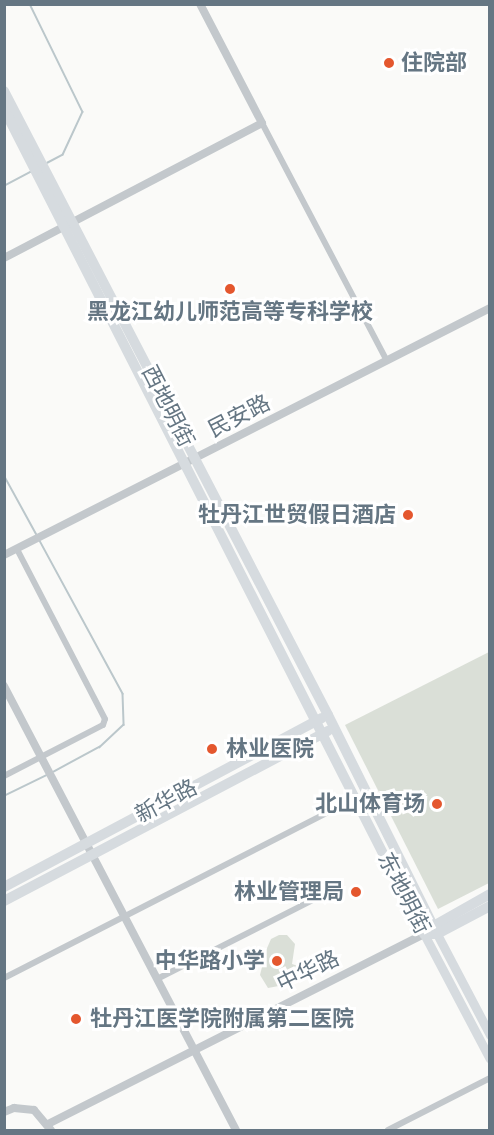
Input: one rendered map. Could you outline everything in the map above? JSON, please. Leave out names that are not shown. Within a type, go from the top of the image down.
[{"type":"main road","name":"西地明街","points":[[4,92],[69,225],[326,724]]},
{"type":"main road","name":"西地明街","points":[[4,109],[69,225]]},
{"type":"main road","name":"东地明街","points":[[326,724],[357,798],[489,1059]]},
{"type":"main road","name":"东地明街","points":[[326,724],[489,1035]]},
{"type":"main road","name":"新华路","points":[[4,887],[89,849],[326,724]]},
{"type":"main road","points":[[4,900],[89,849]]},
{"type":"main road","points":[[424,933],[432,924],[489,894]]},
{"type":"main road","points":[[424,933],[437,934],[489,906]]},
{"type":"street","points":[[200,4],[387,361]]},
{"type":"street","points":[[4,258],[262,123]]},
{"type":"street","name":"民安路","points":[[4,555],[489,308]]},
{"type":"street","points":[[4,776],[103,725],[105,719],[17,549]]},
{"type":"street","points":[[4,686],[236,1131]]},
{"type":"street","points":[[4,978],[357,798]]},
{"type":"street","points":[[157,979],[313,900]]},
{"type":"street","name":"中华路","points":[[49,1127],[194,1048],[424,933]]},
{"type":"street","points":[[388,1131],[489,1078]]},
{"type":"street","points":[[5,1111],[24,1107],[42,1116],[49,1127]]},
{"type":"shaded area","name":"北山体育场","points":[[489,652],[489,883],[438,909],[345,725]]},
{"type":"shaded area","points":[[279,935],[287,935],[295,944],[292,964],[307,969],[306,972],[291,968],[284,985],[268,988],[260,975],[264,959],[251,954],[252,951],[264,955],[271,939]]},
{"type":"waterway","points":[[30,4],[83,112],[63,155],[48,163]]},
{"type":"waterway","points":[[4,186],[30,172]]},
{"type":"waterway","points":[[4,475],[37,535]]},
{"type":"waterway","points":[[39,539],[123,694],[124,725],[100,747],[54,772]]},
{"type":"waterway","points":[[4,796],[47,775]]},
{"type":"place","name":"住院部","points":[[389,63]]},
{"type":"place","name":"黑龙江幼儿师范高等专科学校","points":[[230,289]]},
{"type":"place","name":"牡丹江世贸假日酒店","points":[[408,515]]},
{"type":"place","name":"林业医院","points":[[212,749]]},
{"type":"place","name":"北山体育场","points":[[437,804]]},
{"type":"place","name":"林业管理局","points":[[356,892]]},
{"type":"place","name":"中华路小学","points":[[277,961]]},
{"type":"place","name":"牡丹江医学院附属第二医院","points":[[76,1019]]}]
